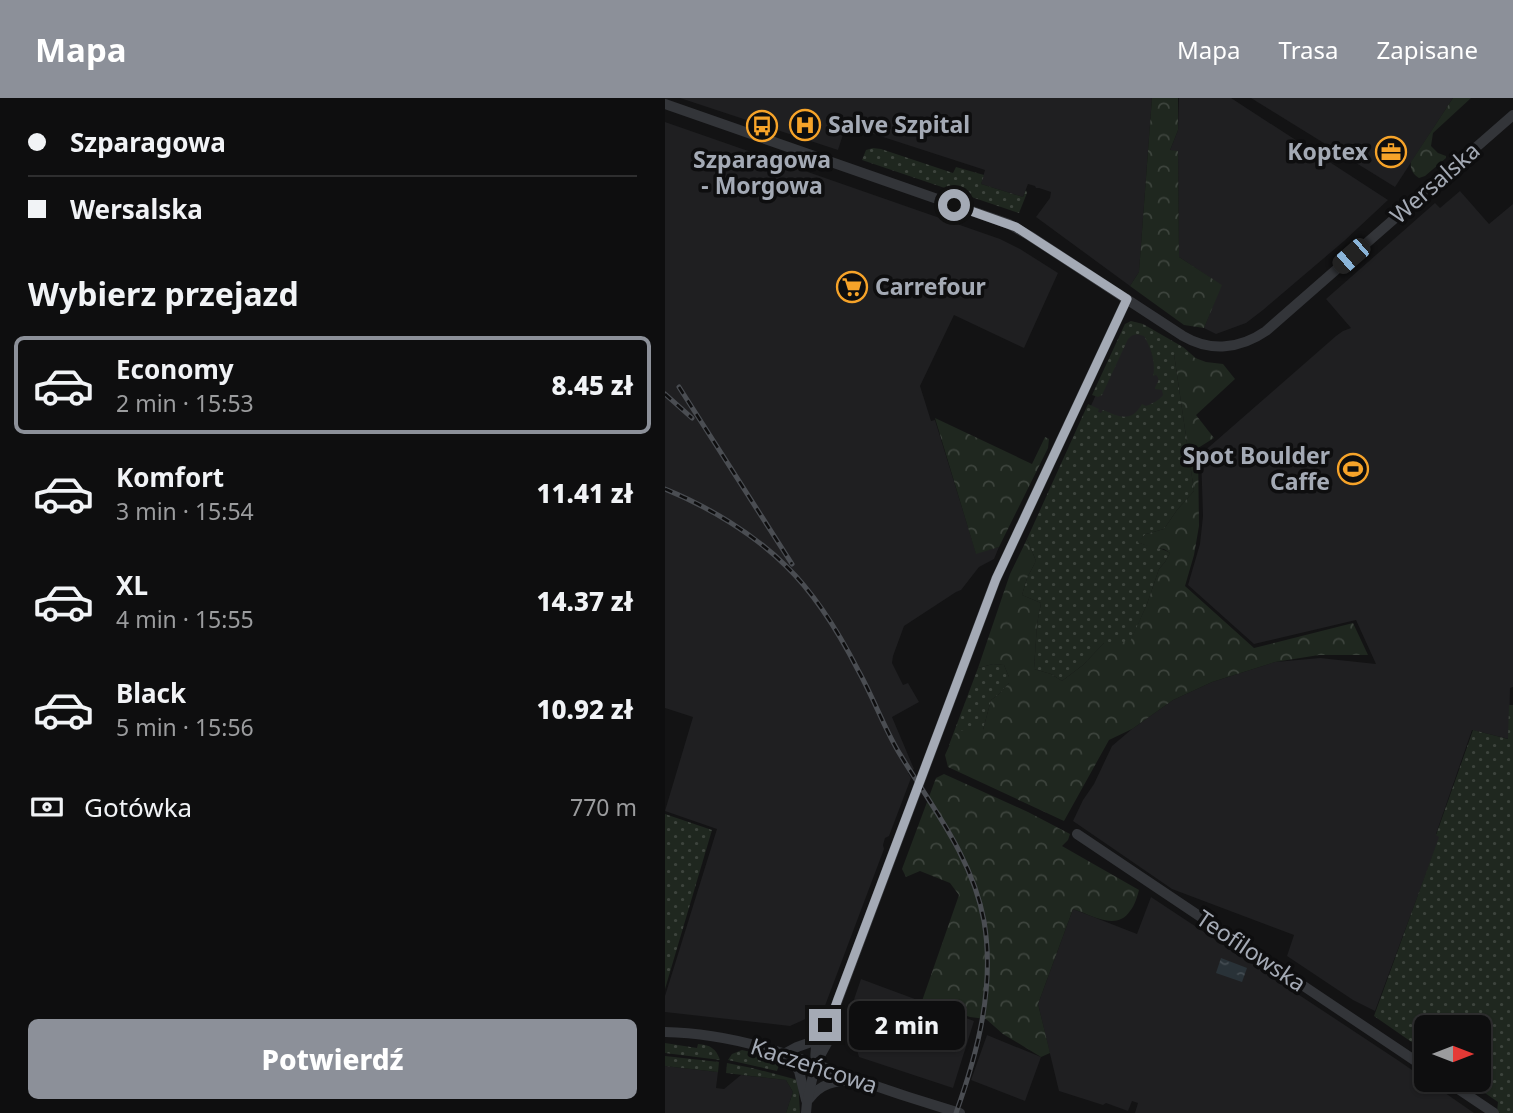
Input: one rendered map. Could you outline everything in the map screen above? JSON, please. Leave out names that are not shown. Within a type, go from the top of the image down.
[{"type":"street","name":"Wersalska","points":[[665,104],[1009,224],[1183,337],[1201,345],[1223,347],[1251,340],[1266,331],[1513,115]]},
{"type":"street","points":[[806,1107],[816,1063],[827,1044],[833,1013],[996,579],[1127,299]]},
{"type":"street","name":"Teofilowska","points":[[1077,834],[1414,1060]]},
{"type":"street","points":[[816,1063],[817,1040],[833,1013]]},
{"type":"street","name":"Kaczeńcowa","points":[[665,1032],[740,1041],[786,1053],[954,1112]]},
{"type":"street","points":[[806,1107],[801,1075],[786,1053],[817,1040]]},
{"type":"street","points":[[806,1107],[818,1088],[836,1081],[859,1080]]},
{"type":"street","points":[[1463,1092],[1494,1113]]},
{"type":"shaded area","points":[[680,98],[1152,98],[1139,272],[1130,286],[1036,217],[1050,198],[1051,192],[1028,184],[1023,197],[981,184],[985,170],[846,125],[838,150]]},
{"type":"shaded area","points":[[1179,98],[1231,98],[1388,200],[1263,310],[1246,323],[1216,334],[1204,328],[1221,285],[1179,257],[1178,152],[1170,150],[1178,130]]},
{"type":"shaded area","points":[[1251,98],[1453,98],[1395,187]]},
{"type":"shaded area","points":[[665,122],[1000,239],[1058,273],[1024,348],[954,315],[920,386],[931,421],[935,420],[976,553],[999,547],[994,559],[979,567],[961,590],[904,626],[892,663],[903,685],[908,683],[919,702],[892,717],[914,769],[908,773],[911,778],[889,836],[885,838],[884,849],[823,1011],[790,1026],[665,1012],[665,996],[717,829],[665,811],[693,717],[665,708]]},
{"type":"shaded area","points":[[1460,191],[1489,224],[1513,204],[1513,687],[1510,688],[1509,739],[1472,730],[1436,834],[1440,836],[1375,1011],[1353,1000],[1287,956],[1294,935],[1172,889],[1073,821],[1112,746],[1173,700],[1212,682],[1275,662],[1320,658],[1376,664],[1356,620],[1254,644],[1188,585],[1200,544],[1203,516],[1201,454],[1336,336],[1351,328],[1326,299],[1435,203],[1440,208]]},
{"type":"shaded area","points":[[1130,321],[1144,329],[1166,397],[1120,425],[1088,412]]},
{"type":"shaded area","points":[[1151,897],[1414,1071],[1414,1092],[1444,1092],[1474,1113],[1135,1113],[1138,1103],[1132,1101],[1128,1111],[1059,1091],[1038,1004],[1073,909],[1137,934]]},
{"type":"shaded area","points":[[861,979],[974,1021],[953,1088],[859,1057],[848,1017]]},
{"type":"shaded area","points":[[987,1035],[1041,1057],[1025,1101],[971,1080]]},
{"type":"shaded area","points":[[665,1066],[718,1072],[716,1088],[724,1089],[741,1075],[786,1080],[793,1092],[786,1113],[665,1113]]},
{"type":"green space","points":[[1152,98],[1178,98],[1178,130],[1170,150],[1178,151],[1179,257],[1222,285],[1204,328],[1184,325],[1130,286],[1139,272]]},
{"type":"green space","points":[[1453,98],[1471,98],[1433,133],[1431,146],[1446,158],[1419,178],[1412,172],[1411,162]]},
{"type":"green space","points":[[873,148],[953,173],[956,167],[984,175],[981,184],[1023,197],[1026,190],[1027,193],[1019,213],[862,160],[866,150]]},
{"type":"green space","points":[[1131,321],[1143,324],[1183,347],[1198,360],[1174,354],[1194,491],[1164,529],[1146,534],[1138,542],[1170,553],[1159,569],[1130,643],[1104,643],[1083,665],[1062,681],[1051,674],[1034,669],[1041,603],[1022,595],[1036,561],[1027,539],[1088,404],[1099,409],[1098,412],[1103,410],[1125,417],[1134,414],[1142,404],[1146,406],[1163,395],[1162,390],[1155,389],[1158,379],[1156,375],[1153,376],[1149,345],[1144,336],[1138,334],[1128,339],[1102,395],[1092,395],[1125,324]]},
{"type":"green space","points":[[1179,352],[1206,362],[1223,364],[1235,379],[1196,415],[1214,438],[1198,448],[1199,526],[1185,586],[1254,648],[1353,623],[1368,655],[1319,655],[1275,662],[1212,682],[1173,700],[1132,729],[1109,740],[1064,821],[948,767],[945,755],[955,733],[972,727],[983,730],[991,700],[1009,683],[1004,665],[993,664],[978,668],[1010,574],[1027,539],[1036,561],[1022,595],[1041,603],[1034,669],[1051,674],[1062,681],[1083,665],[1104,643],[1130,642],[1159,569],[1170,553],[1137,542],[1146,534],[1164,529],[1194,491],[1174,354]]},
{"type":"green space","points":[[935,418],[1032,464],[1045,437],[1049,439],[1048,448],[999,547],[976,554]]},
{"type":"green space","points":[[993,664],[1004,665],[1009,683],[991,700],[983,730],[949,745],[978,668]]},
{"type":"green space","points":[[1509,705],[1513,705],[1513,1113],[1500,1113],[1497,1111],[1498,1102],[1483,1092],[1491,1092],[1491,1015],[1414,1015],[1414,1044],[1374,1016],[1439,837],[1436,835],[1473,730],[1508,739]]},
{"type":"green space","points":[[944,774],[1070,834],[1062,846],[1139,890],[1132,909],[1118,920],[1103,920],[1073,909],[1038,1004],[1050,1053],[1041,1057],[1003,1034],[986,1019],[970,1017],[922,1001],[959,895],[950,883],[920,871],[906,877],[902,869],[936,778]]},
{"type":"green space","points":[[665,814],[712,830],[665,989]]},
{"type":"green space","points":[[665,1043],[697,1048],[698,1044],[706,1045],[717,1053],[720,1060],[665,1053]]},
{"type":"green space","points":[[742,1050],[781,1059],[777,1071],[728,1060],[732,1054]]},
{"type":"green space","points":[[665,1056],[719,1062],[718,1072],[665,1066]]},
{"type":"green space","points":[[727,1063],[798,1080],[800,1113],[786,1113],[793,1092],[786,1080],[726,1073]]},
{"type":"water","points":[[1221,958],[1247,968],[1242,982],[1216,973]]},
{"type":"railway","points":[[679,387],[792,564]]},
{"type":"railway","points":[[665,394],[692,418]]},
{"type":"railway","points":[[665,489],[713,512],[745,532],[773,554],[807,589],[843,642],[898,751],[960,853],[978,897],[984,921],[987,970],[986,994],[977,1043],[956,1113]]},
{"type":"place","name":"Salve Szpital","points":[[805,125]]},
{"type":"place","name":"Szparagowa - Morgowa","points":[[762,126]]},
{"type":"place","name":"Koptex","points":[[1391,152]]},
{"type":"place","name":"Carrefour","points":[[852,287]]},
{"type":"place","name":"Spot Boulder Caffe","points":[[1353,469]]},
{"type":"route","points":[[825,1025],[833,1013],[996,579],[1127,299],[1016,227],[954,205]]}]
